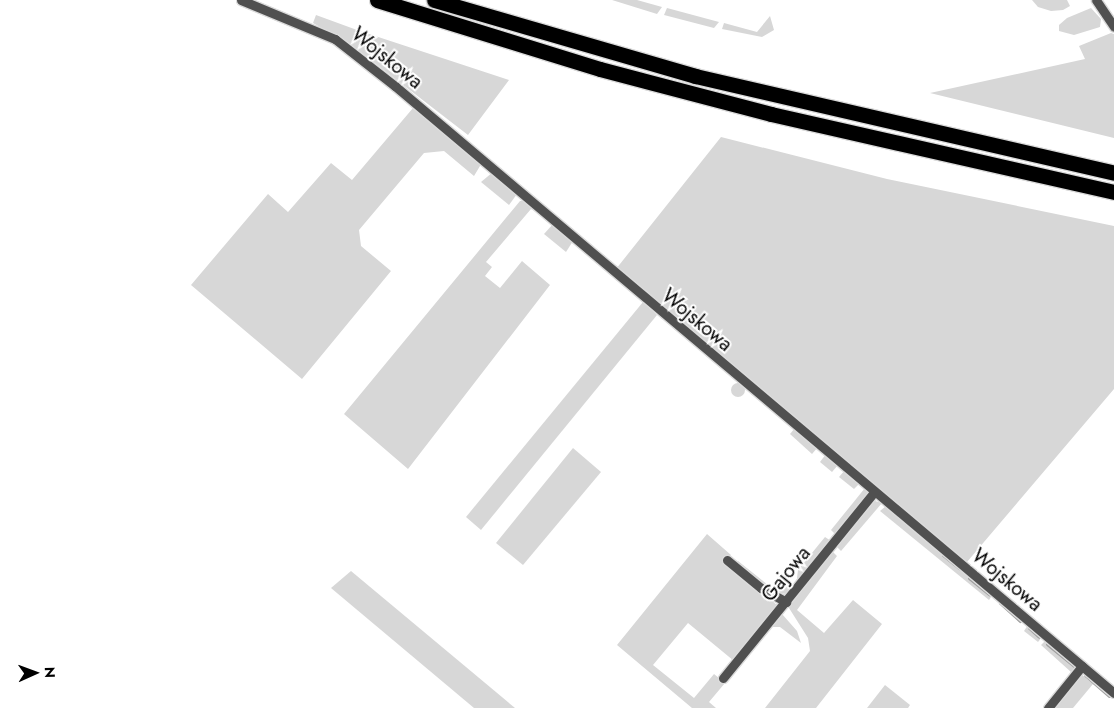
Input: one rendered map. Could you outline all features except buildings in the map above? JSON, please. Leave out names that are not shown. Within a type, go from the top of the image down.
[{"type":"highway","points":[[377,0],[600,69],[771,114],[1114,192]]},
{"type":"highway","points":[[434,0],[695,76],[1114,173]]},
{"type":"street","name":"Wojskowa","points":[[241,0],[335,39],[479,155],[874,492],[1114,692]]},
{"type":"street","points":[[1096,0],[1114,27]]},
{"type":"street","name":"Gajowa","points":[[723,678],[874,492]]},
{"type":"street","points":[[727,560],[761,588],[786,602]]},
{"type":"street","points":[[1048,708],[1082,666]]},
{"type":"shaded area","points":[[612,0],[637,0],[662,7],[657,14]]},
{"type":"shaded area","points":[[1032,0],[1067,0],[1070,6],[1063,10],[1051,11],[1038,7]]},
{"type":"shaded area","points":[[667,8],[719,22],[714,28],[664,15]]},
{"type":"shaded area","points":[[1091,8],[1101,19],[1100,27],[1074,35],[1059,31],[1059,25],[1067,18]]},
{"type":"shaded area","points":[[316,15],[509,80],[468,135],[354,47],[313,23]]},
{"type":"shaded area","points":[[770,16],[774,30],[762,37],[722,29],[724,23],[757,32]]},
{"type":"shaded area","points":[[1111,33],[1114,34],[1114,138],[930,93],[1085,59],[1079,46]]},
{"type":"shaded area","points":[[413,108],[480,162],[480,166],[474,176],[444,151],[424,153],[359,230],[361,246],[391,271],[302,379],[191,285],[268,194],[288,212],[331,163],[352,180]]},
{"type":"shaded area","points":[[721,137],[887,179],[1114,226],[1114,389],[967,562],[616,269]]},
{"type":"shaded area","points":[[493,172],[517,194],[509,205],[481,182]]},
{"type":"shaded area","points":[[520,201],[525,201],[547,218],[531,209],[486,262],[492,267],[485,276],[500,288],[522,261],[550,285],[408,469],[344,414]]},
{"type":"shaded area","points":[[553,224],[573,241],[566,252],[544,234]]},
{"type":"shaded area","points":[[643,302],[657,315],[481,530],[466,517]]},
{"type":"shaded area","points":[[735,383],[741,383],[745,390],[741,397],[735,397],[731,393],[731,387]]},
{"type":"shaded area","points":[[795,428],[818,447],[812,454],[790,434]]},
{"type":"shaded area","points":[[573,448],[601,472],[523,565],[496,543]]},
{"type":"shaded area","points":[[826,454],[838,465],[832,472],[820,462]]},
{"type":"shaded area","points":[[845,470],[860,483],[854,489],[839,477]]},
{"type":"shaded area","points":[[865,488],[869,492],[836,535],[831,530]]},
{"type":"shaded area","points":[[875,501],[882,503],[841,551],[835,545]]},
{"type":"shaded area","points":[[886,506],[993,594],[989,600],[880,511]]},
{"type":"shaded area","points":[[707,534],[731,555],[726,561],[778,606],[734,661],[688,623],[653,665],[694,698],[714,674],[725,683],[709,702],[716,708],[692,708],[617,645]]},
{"type":"shaded area","points":[[825,537],[831,541],[799,579],[797,578],[798,570]]},
{"type":"shaded area","points":[[832,551],[837,556],[797,610],[824,633],[853,600],[882,624],[816,708],[765,708],[810,651],[808,638],[789,608],[790,601]]},
{"type":"shaded area","points":[[738,561],[773,589],[783,588],[788,582],[792,587],[786,594],[772,592],[738,566]]},
{"type":"shaded area","points":[[351,571],[515,708],[474,708],[331,588]]},
{"type":"shaded area","points":[[782,614],[797,631],[801,643],[780,627],[771,627]]},
{"type":"shaded area","points":[[1028,625],[1042,637],[1038,642],[1024,631]]},
{"type":"shaded area","points":[[1046,640],[1076,667],[1043,708],[1071,672],[1041,645]]},
{"type":"shaded area","points":[[1081,674],[1093,684],[1073,708],[1052,708]]},
{"type":"shaded area","points":[[885,685],[910,705],[908,708],[867,708]]},
{"type":"waterway","points":[[943,555],[959,568]]},
{"type":"waterway","points":[[969,578],[989,594]]},
{"type":"waterway","points":[[1000,603],[1020,621]]},
{"type":"waterway","points":[[1029,628],[1039,637]]},
{"type":"waterway","points":[[1047,644],[1074,666]]},
{"type":"waterway","points":[[1085,675],[1109,696]]}]
